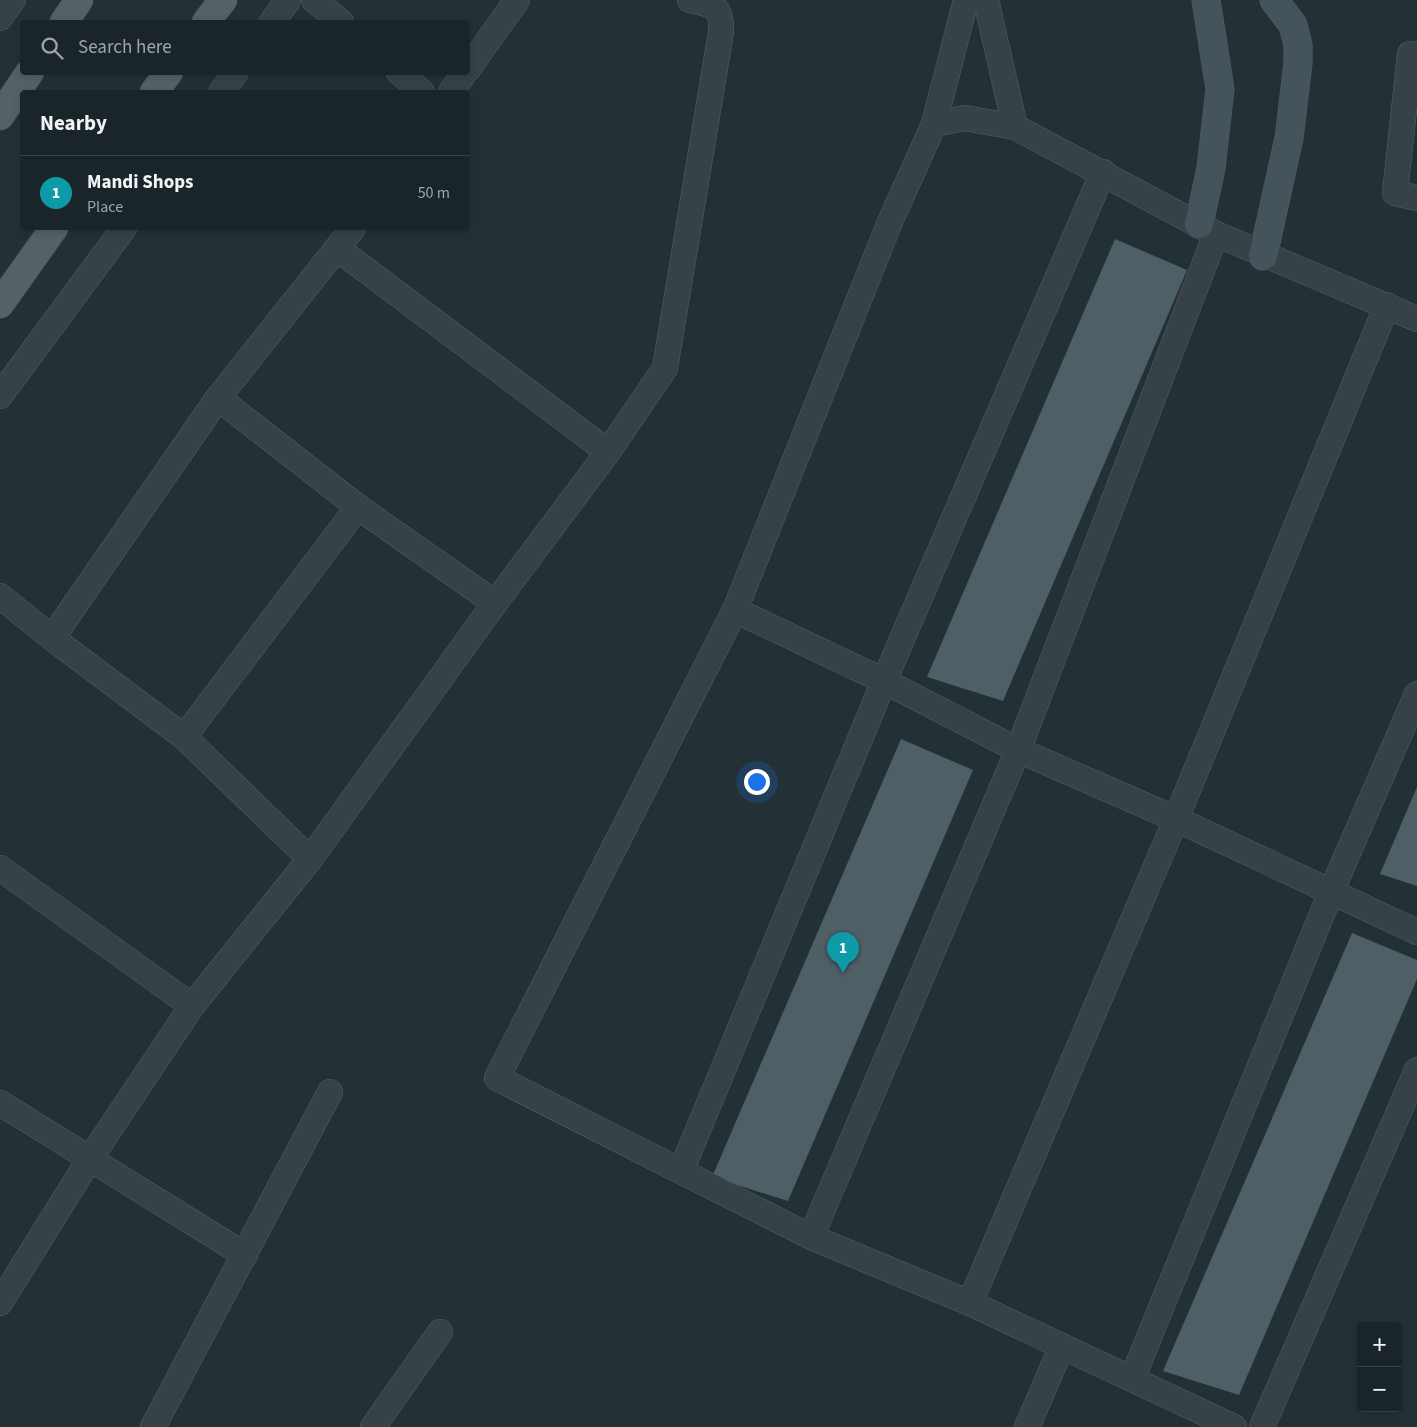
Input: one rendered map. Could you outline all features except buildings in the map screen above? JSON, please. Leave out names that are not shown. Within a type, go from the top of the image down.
[{"type":"main road","points":[[65,20],[79,0]]},
{"type":"main road","points":[[208,20],[223,0]]},
{"type":"main road","points":[[0,116],[28,75]]},
{"type":"main road","points":[[156,90],[167,75]]},
{"type":"main road","points":[[0,304],[53,230]]},
{"type":"street","points":[[0,18],[13,0]]},
{"type":"street","points":[[273,20],[288,0]]},
{"type":"street","points":[[314,0],[338,20]]},
{"type":"street","points":[[470,66],[517,0]]},
{"type":"street","points":[[0,1303],[89,1160],[192,1006],[310,859],[495,603],[608,452],[665,368],[721,32],[722,17],[713,6],[690,0]]},
{"type":"street","points":[[966,0],[934,124],[890,222],[735,610],[497,1078],[811,1237],[970,1303],[1234,1427]]},
{"type":"street","points":[[986,0],[1014,127]]},
{"type":"street","points":[[811,1237],[1018,750],[1207,229],[1211,168],[1220,89],[1206,0]]},
{"type":"street","points":[[1263,256],[1289,138],[1298,63],[1298,45],[1293,25],[1274,0]]},
{"type":"street","points":[[1417,55],[1410,54],[1395,193],[1417,198]]},
{"type":"street","points":[[222,90],[234,75]]},
{"type":"street","points":[[402,75],[420,90]]},
{"type":"street","points":[[452,90],[463,75]]},
{"type":"street","points":[[934,124],[965,118],[1014,127],[1103,172],[1207,229],[1263,256],[1387,305],[1417,319]]},
{"type":"street","points":[[682,1171],[884,681],[1103,172]]},
{"type":"street","points":[[0,396],[123,230]]},
{"type":"street","points":[[52,638],[218,398],[352,230]]},
{"type":"street","points":[[338,249],[608,452]]},
{"type":"street","points":[[970,1303],[1176,819],[1387,305]]},
{"type":"street","points":[[218,398],[358,506],[495,603]]},
{"type":"street","points":[[184,737],[358,506]]},
{"type":"street","points":[[0,596],[52,638],[184,737],[310,859]]},
{"type":"street","points":[[735,610],[884,681],[1018,750],[1176,819],[1417,932]]},
{"type":"street","points":[[1132,1379],[1331,892],[1417,694]]},
{"type":"street","points":[[0,868],[192,1006]]},
{"type":"street","points":[[1262,1427],[1417,1070]]},
{"type":"street","points":[[153,1427],[330,1092]]},
{"type":"street","points":[[0,1103],[89,1160],[245,1255]]},
{"type":"street","points":[[373,1427],[440,1332]]},
{"type":"street","points":[[1027,1427],[1062,1346]]},
{"type":"place","name":"Mandi Shops","points":[[843,973]]}]
